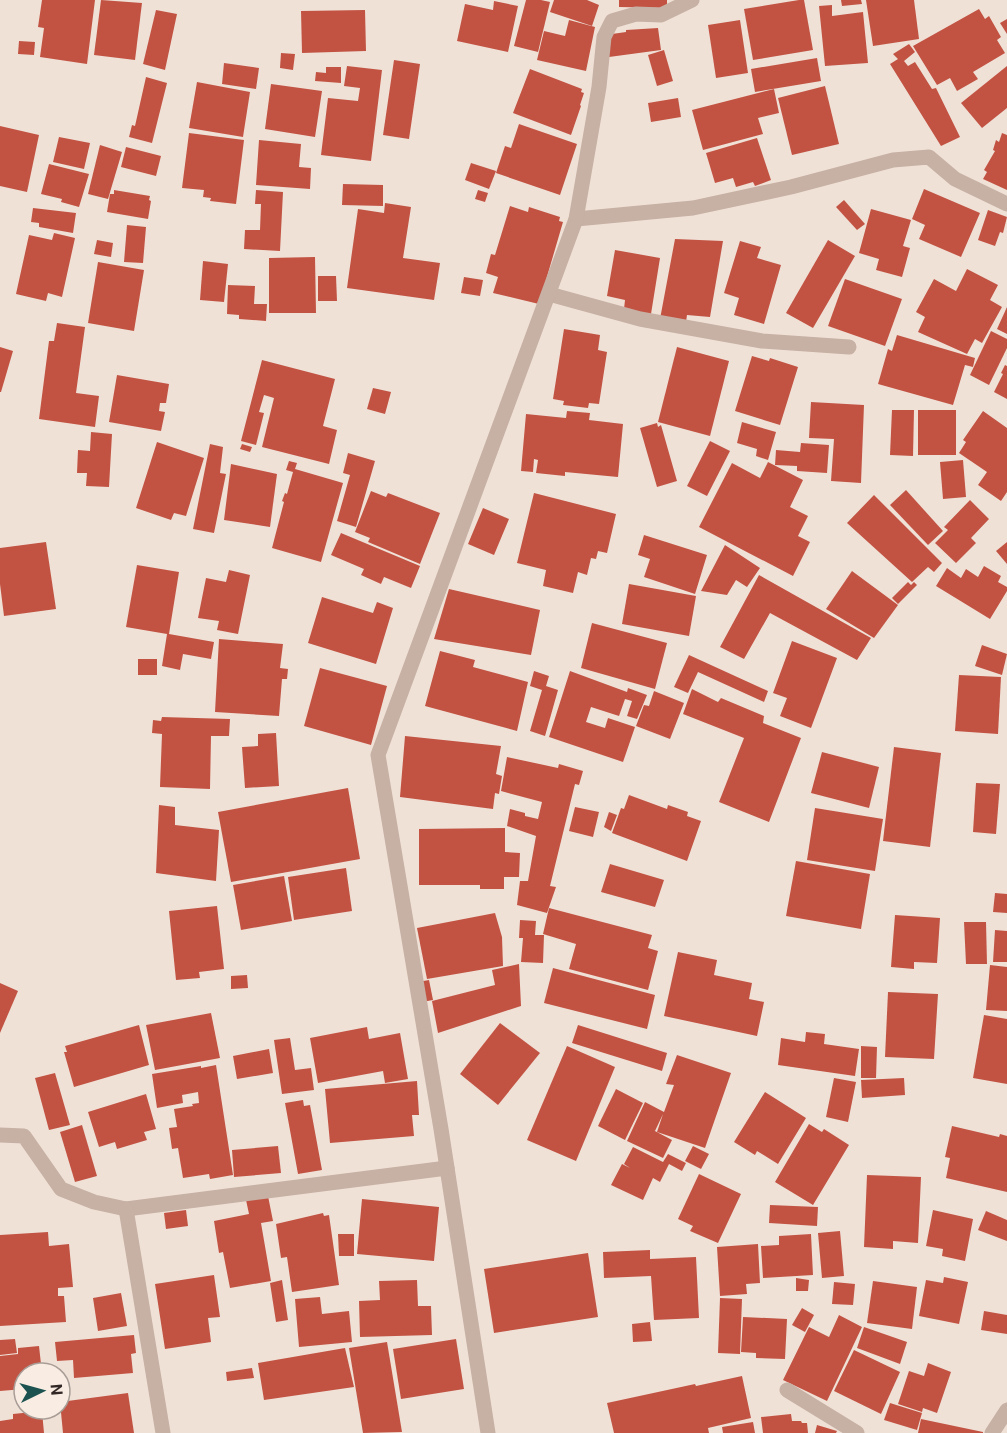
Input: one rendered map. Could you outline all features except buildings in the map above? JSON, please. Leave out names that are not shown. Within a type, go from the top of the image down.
[{"type":"street","points":[[488,1433],[447,1168],[378,755],[576,219],[599,87],[604,37],[612,21],[636,14],[661,15],[692,0]]},
{"type":"street","points":[[576,219],[693,208],[790,187],[892,160],[929,157],[954,179],[1007,204]]},
{"type":"street","points":[[549,294],[640,319],[762,341],[849,346]]},
{"type":"street","points":[[0,1135],[24,1136],[61,1189],[94,1202],[126,1209],[447,1168]]},
{"type":"street","points":[[126,1209],[163,1433]]},
{"type":"street","points":[[787,1390],[857,1433]]},
{"type":"street","points":[[992,1433],[1007,1410]]}]
